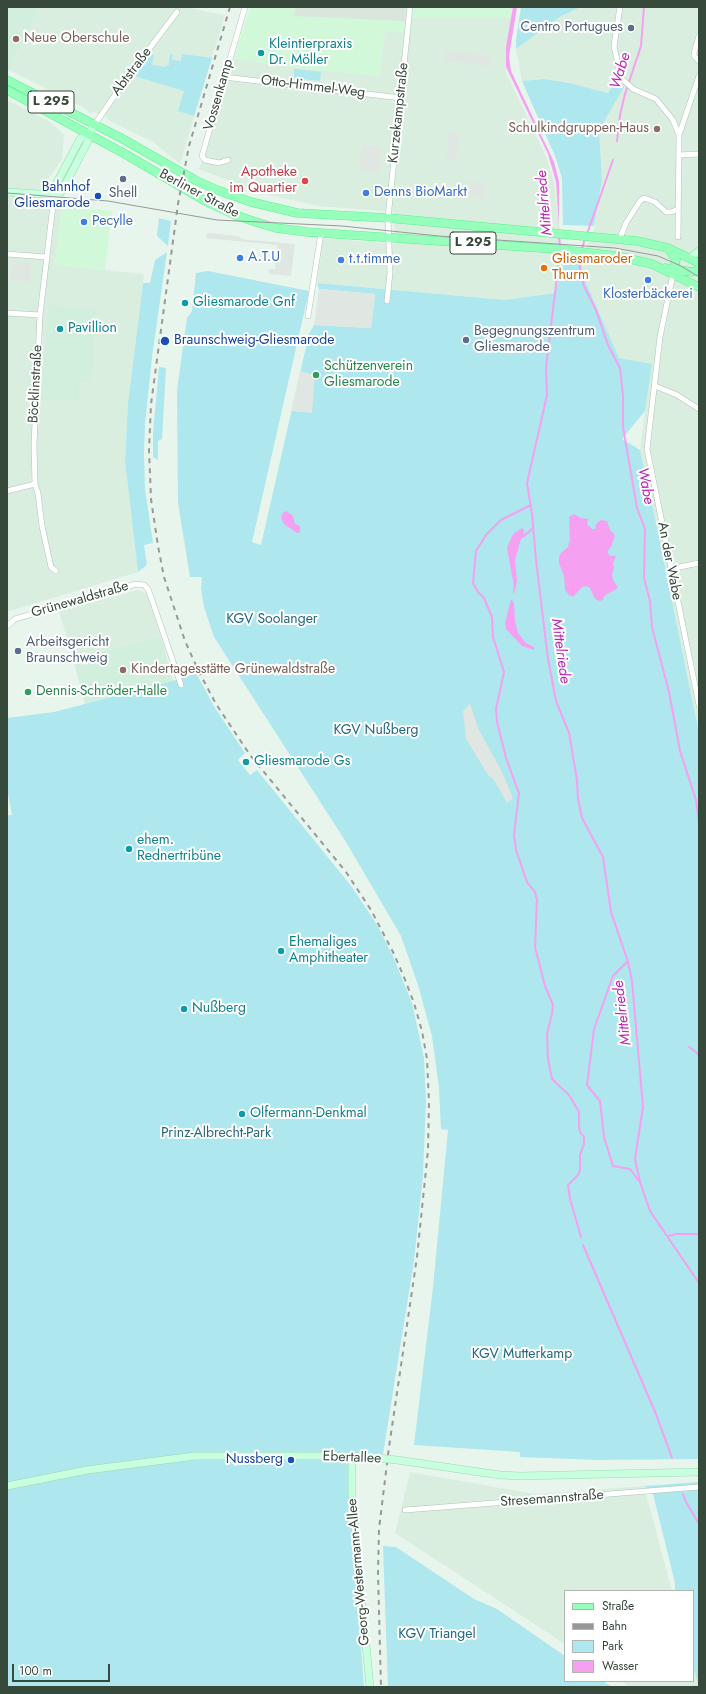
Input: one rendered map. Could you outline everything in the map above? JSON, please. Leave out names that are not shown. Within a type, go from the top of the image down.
[{"type":"main road","name":"L 295","points":[[7,80],[95,124]]},
{"type":"main road","name":"L 295","points":[[7,90],[88,134]]},
{"type":"main road","name":"Abtstraße","points":[[56,195],[60,193],[70,176],[88,141],[88,134],[95,124]]},
{"type":"main road","name":"Berliner Straße","points":[[95,124],[195,180],[217,190],[251,202],[297,213],[388,218],[555,234],[620,238],[668,249],[699,263]]},
{"type":"main road","name":"Berliner Straße","points":[[88,134],[207,202],[228,212],[276,228],[321,233],[587,252],[635,260],[675,271],[699,286]]},
{"type":"main road","points":[[7,192],[56,195]]},
{"type":"main road","points":[[668,249],[676,260],[675,271]]},
{"type":"main road","points":[[675,271],[699,251]]},
{"type":"main road","points":[[690,258],[697,273],[699,286]]},
{"type":"main road","points":[[675,271],[697,273]]},
{"type":"main road","name":"Ebertallee","points":[[7,1486],[87,1470],[195,1456],[377,1458],[500,1475],[520,1476],[699,1472]]},
{"type":"main road","name":"Georg-Westermann-Allee","points":[[352,1457],[352,1497],[370,1687]]},
{"type":"street","name":"Vossenkamp","points":[[228,160],[219,163],[205,160],[202,156],[245,7]]},
{"type":"street","name":"Kurzekampstraße","points":[[388,218],[410,7]]},
{"type":"street","points":[[620,7],[614,46],[619,73],[624,81],[633,89],[656,99],[673,120],[679,135]]},
{"type":"street","name":"Abtstraße","points":[[95,124],[124,82],[177,12]]},
{"type":"street","points":[[699,36],[694,56],[699,61]]},
{"type":"street","points":[[678,237],[679,135],[699,76]]},
{"type":"street","name":"Otto-Himmel-Weg","points":[[224,77],[401,98]]},
{"type":"street","points":[[679,155],[699,154]]},
{"type":"street","name":"Böcklinstraße","points":[[56,195],[53,205],[46,257],[40,315],[34,423],[35,484],[38,493],[46,548],[51,566],[56,570]]},
{"type":"street","points":[[620,238],[626,223],[640,201],[644,198],[655,202],[666,212],[671,212],[678,209]]},
{"type":"street","points":[[387,302],[390,273],[388,218]]},
{"type":"street","points":[[308,316],[321,233]]},
{"type":"street","points":[[7,254],[46,257]]},
{"type":"street","name":"An der Wabe","points":[[675,271],[660,337],[646,449],[699,705]]},
{"type":"street","points":[[7,313],[40,315]]},
{"type":"street","points":[[655,386],[677,395],[699,409]]},
{"type":"street","points":[[7,491],[35,484]]},
{"type":"street","points":[[670,569],[699,563]]},
{"type":"street","name":"Grünewaldstraße","points":[[7,626],[16,619],[56,607],[136,584],[144,585],[152,597],[180,685]]},
{"type":"street","name":"Stresemannstraße","points":[[405,1510],[699,1488]]},
{"type":"shaded area","name":"Neue Oberschule","points":[[7,7],[40,7],[8,72],[7,72]]},
{"type":"shaded area","points":[[40,7],[183,7],[225,15],[180,164],[153,142],[111,122],[106,117],[94,112],[90,113],[81,106],[9,70]]},
{"type":"shaded area","points":[[250,7],[513,7],[511,18],[412,18],[411,33],[385,32],[379,76],[273,65],[234,58]]},
{"type":"shaded area","points":[[296,7],[406,7],[405,21],[294,16]]},
{"type":"shaded area","points":[[581,7],[699,7],[699,733],[640,450],[651,365],[619,358],[584,278],[581,263],[594,229],[602,180],[599,130],[609,111],[611,86],[608,93],[570,83],[544,79],[522,81],[516,49],[561,16]]},
{"type":"shaded area","points":[[412,18],[511,18],[506,72],[545,154],[554,182],[564,261],[555,293],[505,300],[317,283],[323,238],[396,244],[393,212],[318,206],[257,192],[199,169],[234,58],[273,65],[379,76],[385,32]]},
{"type":"shaded area","points":[[446,51],[490,56],[489,66],[444,61]]},
{"type":"shaded area","points":[[7,100],[50,122],[64,135],[62,159],[45,184],[62,206],[55,265],[144,274],[128,403],[125,461],[138,572],[7,612]]},
{"type":"shaded area","points":[[449,132],[459,133],[456,160],[450,160],[450,164],[446,164]]},
{"type":"shaded area","points":[[362,145],[381,147],[378,173],[359,171]]},
{"type":"shaded area","points":[[467,182],[485,184],[484,198],[469,197],[470,187],[466,187]]},
{"type":"shaded area","points":[[62,206],[112,211],[105,270],[55,265]]},
{"type":"shaded area","points":[[207,233],[239,236],[241,239],[295,244],[291,276],[269,274],[269,269],[275,269],[277,245],[206,238]]},
{"type":"shaded area","points":[[12,261],[31,263],[30,282],[10,280]]},
{"type":"shaded area","points":[[319,289],[375,294],[371,328],[314,325]]},
{"type":"shaded area","points":[[49,304],[95,310],[93,369],[89,382],[79,382],[79,400],[40,400]]},
{"type":"shaded area","points":[[300,371],[315,375],[312,413],[291,411]]},
{"type":"shaded area","points":[[138,590],[147,594],[161,636],[73,659],[59,611]]},
{"type":"shaded area","name":"Kindertagesstätte Grünewaldstraße","points":[[161,636],[173,681],[85,704],[73,659]]},
{"type":"shaded area","points":[[470,703],[478,728],[501,770],[513,798],[507,803],[494,780],[488,775],[466,739],[463,711]]},
{"type":"shaded area","points":[[410,1472],[535,1494],[644,1486],[672,1590],[564,1590],[564,1643],[395,1533]]},
{"type":"shaded area","points":[[694,1670],[699,1687],[630,1687],[622,1682],[694,1682]]},
{"type":"green space","points":[[521,7],[581,7],[561,16],[516,49]]},
{"type":"green space","points":[[151,54],[154,55],[152,65],[166,67],[169,65],[170,54],[173,54],[172,60],[181,61],[182,54],[212,58],[194,116],[178,111],[184,91],[134,76]]},
{"type":"green space","points":[[294,69],[321,72],[320,81],[294,78]]},
{"type":"green space","points":[[544,79],[570,83],[608,93],[614,83],[624,87],[599,130],[602,180],[594,226],[563,225],[562,178],[555,156],[522,81]]},
{"type":"green space","points":[[159,218],[171,221],[168,246],[157,236]]},
{"type":"green space","points":[[167,252],[152,357],[145,424],[145,489],[153,543],[144,545],[147,565],[138,572],[125,461],[128,403],[143,283],[150,283],[155,260]]},
{"type":"green space","points":[[564,261],[581,263],[584,278],[619,358],[652,364],[645,411],[622,439],[640,450],[699,733],[699,1459],[599,1460],[520,1457],[520,1452],[414,1445],[433,1287],[448,1130],[441,1129],[439,1088],[432,1036],[418,985],[401,936],[346,842],[214,637],[204,607],[201,588],[202,577],[190,577],[178,503],[177,390],[187,318],[192,311],[196,273],[208,271],[309,291],[252,542],[261,545],[309,334],[314,325],[371,328],[375,294],[319,289],[317,283],[505,300],[555,293]]},
{"type":"green space","points":[[159,367],[166,368],[162,439],[158,441],[158,460],[153,457],[153,433]]},
{"type":"green space","name":"Prinz-Albrecht-Park","points":[[196,673],[215,708],[245,753],[238,760],[250,775],[257,770],[352,887],[377,925],[392,954],[412,1003],[424,1058],[426,1101],[423,1175],[414,1261],[383,1454],[351,1453],[348,1476],[364,1687],[7,1687],[7,815],[12,815],[7,788],[7,718],[54,712],[173,681]]},
{"type":"green space","points":[[699,1482],[699,1687],[694,1670],[694,1590],[675,1590],[675,1583],[653,1494],[644,1486]]},
{"type":"green space","name":"KGV Triangel","points":[[383,1546],[396,1547],[474,1599],[497,1609],[564,1655],[564,1682],[604,1682],[612,1687],[388,1687]]},
{"type":"water","points":[[513,7],[517,7],[509,56],[511,71],[554,162],[559,181],[559,227],[556,182],[548,154],[506,67],[506,47]]},
{"type":"water","points":[[286,511],[293,516],[295,524],[300,526],[300,532],[297,533],[284,524],[281,517]]},
{"type":"water","points":[[574,514],[581,518],[588,519],[587,524],[592,529],[595,529],[596,524],[601,520],[607,521],[610,530],[615,535],[611,547],[607,552],[610,556],[616,556],[613,563],[614,568],[612,574],[613,580],[618,588],[604,596],[603,600],[600,601],[595,599],[590,588],[586,586],[582,587],[573,597],[565,590],[564,576],[559,563],[559,557],[568,547],[570,539],[569,517]]},
{"type":"water","points":[[522,528],[524,530],[524,536],[521,539],[515,560],[517,581],[514,594],[514,586],[507,548],[513,534]]},
{"type":"water","points":[[511,599],[514,603],[515,621],[518,633],[526,643],[534,647],[534,650],[522,646],[506,629],[505,623]]},
{"type":"waterway","name":"Wabe","points":[[617,141],[620,115],[625,94],[641,46],[644,7]]},
{"type":"waterway","name":"Wabe","points":[[587,234],[613,160]]},
{"type":"waterway","name":"Mittelriede","points":[[559,236],[560,248]]},
{"type":"waterway","name":"Wabe","points":[[582,249],[585,238]]},
{"type":"waterway","name":"Mittelriede","points":[[560,252],[546,367],[547,395],[527,483],[532,514],[548,659],[556,701],[569,733],[582,818],[603,857],[611,912],[628,962],[632,981],[643,1107],[635,1159],[640,1182],[650,1211],[699,1283]]},
{"type":"waterway","name":"Wabe","points":[[581,253],[579,263],[584,286],[596,310],[608,345],[620,368],[623,396],[623,427],[637,508],[645,529],[644,578],[650,601],[652,627],[669,692],[680,751],[696,800],[699,822]]},
{"type":"waterway","points":[[531,505],[501,520],[486,535],[476,551],[473,583],[478,592],[484,598],[492,617],[493,637],[504,672],[496,709],[497,722],[506,758],[519,793],[514,835],[516,850],[527,882],[535,892],[537,900],[535,947],[545,986],[553,1005],[547,1034],[548,1059],[552,1079],[569,1095],[579,1112],[580,1132],[584,1137],[584,1144],[580,1155],[580,1170],[578,1175],[568,1185],[570,1199],[581,1237]]},
{"type":"waterway","points":[[524,536],[533,528]]},
{"type":"waterway","points":[[627,962],[613,976],[594,1029],[587,1085],[600,1101],[604,1137],[613,1166],[630,1169],[639,1181]]},
{"type":"waterway","points":[[689,1047],[699,1056]]},
{"type":"waterway","points":[[668,1236],[676,1234],[699,1234]]},
{"type":"waterway","points":[[583,1245],[656,1414],[672,1458]]},
{"type":"waterway","points":[[683,1494],[699,1524]]},
{"type":"tram line","points":[[7,193],[108,201],[217,220],[342,226],[439,236],[615,248],[658,256],[681,266],[699,277]]},
{"type":"railway","points":[[230,7],[189,146],[178,204],[151,404],[149,450],[151,499],[164,577],[185,641],[199,672],[216,704],[250,755],[346,872],[371,910],[404,977],[414,1003],[422,1031],[427,1059],[429,1102],[428,1150],[417,1257],[389,1447],[379,1529],[378,1573],[381,1687]]},
{"type":"place","name":"Centro Portugues","points":[[631,28]]},
{"type":"place","name":"Neue Oberschule","points":[[16,39]]},
{"type":"place","name":"Kleintierpraxis Dr. Möller","points":[[261,53]]},
{"type":"place","name":"Schulkindgruppen-Haus","points":[[657,129]]},
{"type":"place","name":"Shell","points":[[123,179]]},
{"type":"place","name":"Apotheke im Quartier","points":[[305,181]]},
{"type":"place","name":"Denns BioMarkt","points":[[366,193]]},
{"type":"place","name":"Bahnhof Gliesmarode","points":[[98,196]]},
{"type":"place","name":"Pecylle","points":[[84,222]]},
{"type":"place","name":"A.T.U","points":[[240,258]]},
{"type":"place","name":"t.t.timme","points":[[341,260]]},
{"type":"place","name":"Gliesmaroder Thurm","points":[[544,268]]},
{"type":"place","name":"Klosterbäckerei","points":[[648,280]]},
{"type":"place","name":"Gliesmarode Gnf","points":[[185,303]]},
{"type":"place","name":"Pavillion","points":[[60,329]]},
{"type":"place","name":"Begegnungszentrum Gliesmarode","points":[[466,340]]},
{"type":"place","name":"Braunschweig-Gliesmarode","points":[[165,341]]},
{"type":"place","name":"Schützenverein Gliesmarode","points":[[316,375]]},
{"type":"place","name":"Arbeitsgericht Braunschweig","points":[[18,651]]},
{"type":"place","name":"Kindertagesstätte Grünewaldstraße","points":[[123,670]]},
{"type":"place","name":"Dennis-Schröder-Halle","points":[[28,692]]},
{"type":"place","name":"Gliesmarode Gs","points":[[246,762]]},
{"type":"place","name":"ehem. Rednertribüne","points":[[129,849]]},
{"type":"place","name":"Ehemaliges Amphitheater","points":[[281,951]]},
{"type":"place","name":"Nußberg","points":[[184,1009]]},
{"type":"place","name":"Olfermann-Denkmal","points":[[242,1114]]},
{"type":"place","name":"Nussberg","points":[[291,1460]]},
{"type":"park label","name":"KGV Soolanger","points":[[272,620]]},
{"type":"park label","name":"KGV Nußberg","points":[[376,731]]},
{"type":"park label","name":"KGV Mutterkamp","points":[[522,1355]]}]
